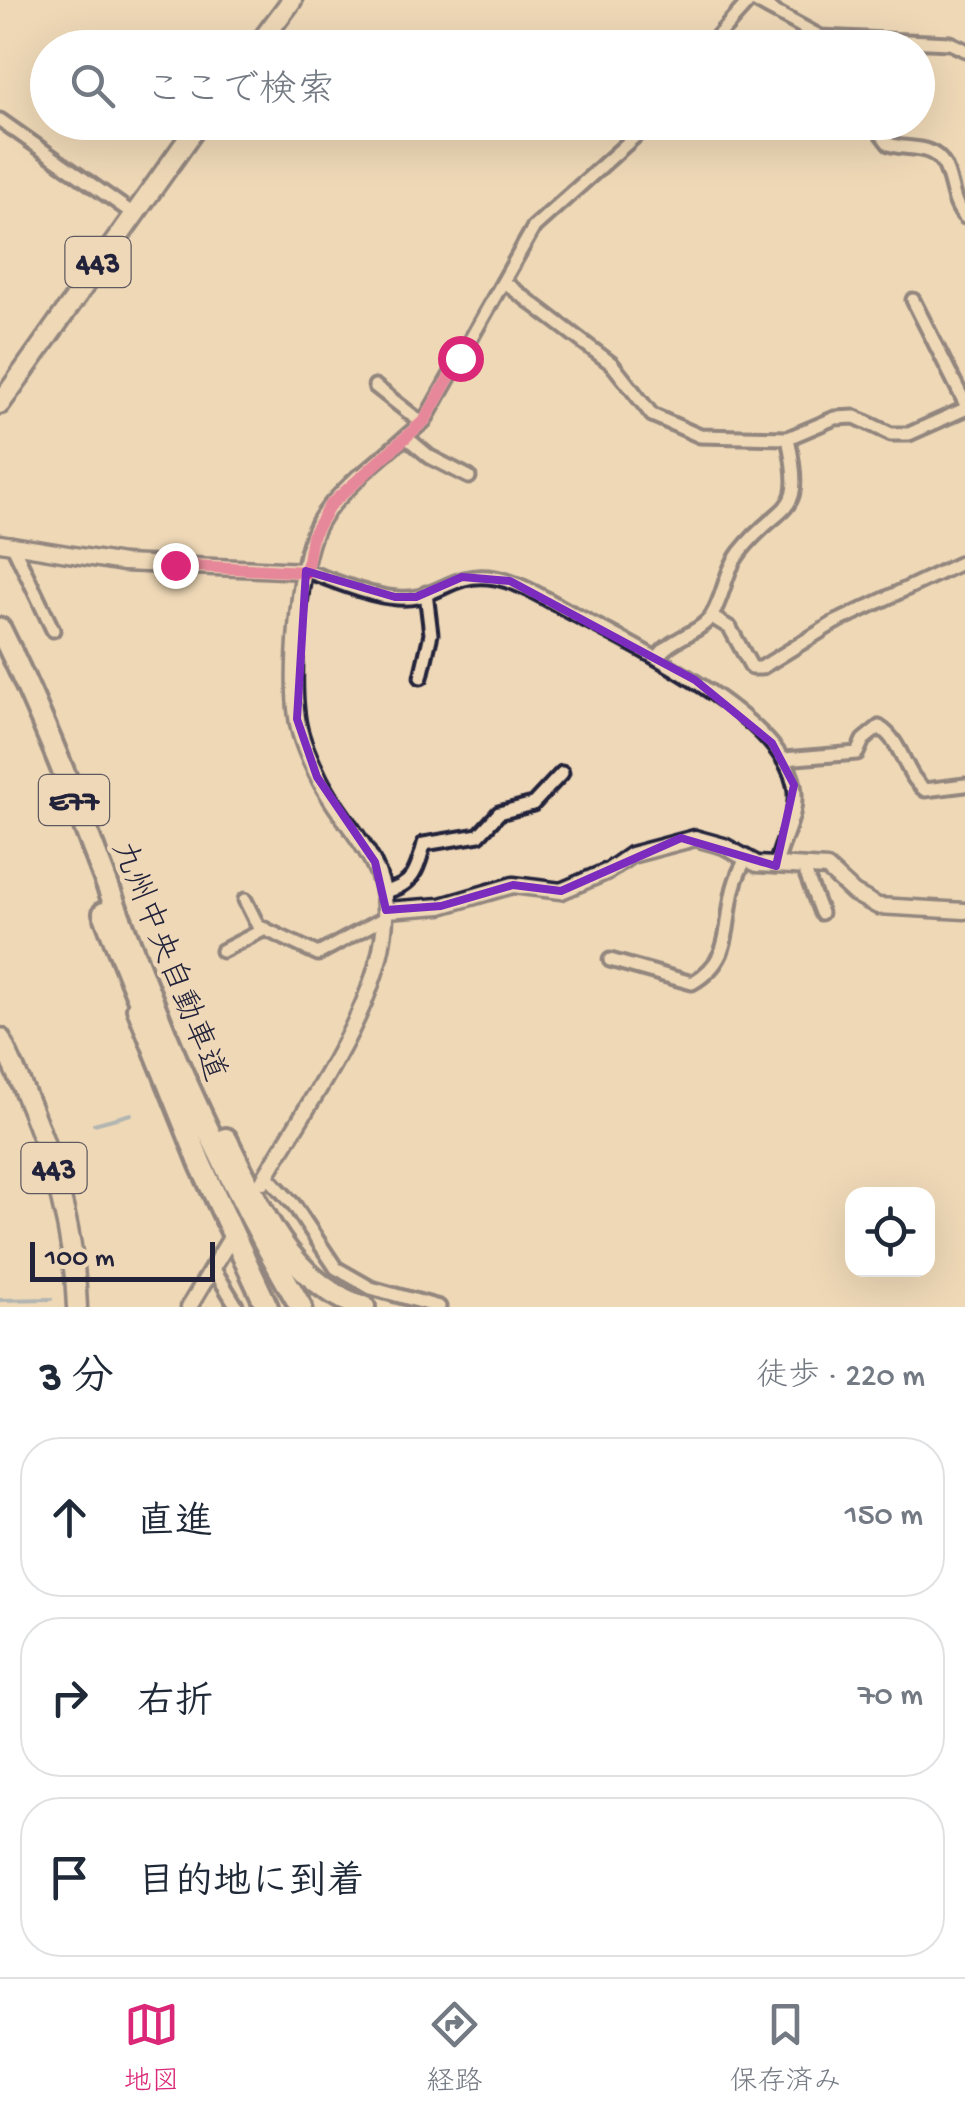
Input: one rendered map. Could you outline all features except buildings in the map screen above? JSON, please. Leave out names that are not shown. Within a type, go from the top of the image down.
[{"type":"highway","points":[[270,30],[292,0]]},
{"type":"highway","name":"443","points":[[0,404],[187,140]]},
{"type":"highway","name":"九州中央自動車道","points":[[0,629],[221,1189],[288,1307]]},
{"type":"highway","name":"九州中央自動車道","points":[[0,657],[136,975],[229,1176],[301,1307]]},
{"type":"highway","points":[[136,975],[200,1166],[267,1307]]},
{"type":"highway","points":[[136,975],[283,1246],[306,1276],[334,1295],[364,1307]]},
{"type":"highway","name":"443","points":[[0,1038],[53,1166],[68,1220],[77,1307]]},
{"type":"street","points":[[724,30],[751,0],[805,30]]},
{"type":"street","points":[[935,43],[950,43],[965,50]]},
{"type":"street","points":[[0,120],[132,214]]},
{"type":"street","points":[[439,1307],[371,1288],[336,1268],[294,1205],[264,1178],[364,998],[381,947],[385,914],[384,892],[375,862],[318,776],[297,720],[296,664],[306,572],[312,536],[330,505],[422,423],[453,378],[534,228],[631,140]]},
{"type":"street","points":[[885,140],[888,144],[929,151],[944,163],[953,199],[965,218]]},
{"type":"street","points":[[504,282],[612,364],[652,414],[700,436],[788,438],[835,418],[856,417],[891,434],[909,434],[965,406],[913,300]]},
{"type":"street","points":[[376,386],[422,423]]},
{"type":"street","points":[[406,437],[430,456],[469,477]]},
{"type":"street","points":[[658,657],[712,617],[720,588],[740,551],[794,502],[796,486],[788,438]]},
{"type":"street","points":[[6,543],[123,563],[306,572],[394,597],[426,593],[462,577],[510,581],[658,657],[757,729],[784,759],[794,796],[790,826],[776,866]]},
{"type":"street","points":[[6,543],[54,630]]},
{"type":"street","points":[[712,617],[730,628],[752,668],[760,668],[834,624],[965,561]]},
{"type":"street","points":[[421,678],[431,634],[426,593]]},
{"type":"street","points":[[784,759],[857,753],[863,740],[879,727],[902,750],[916,784],[925,790],[965,785]]},
{"type":"street","points":[[384,892],[403,888],[416,874],[424,844],[479,835],[498,813],[534,804],[562,773]]},
{"type":"street","points":[[245,900],[258,926],[318,954],[385,914],[442,906],[513,885],[561,890],[608,871],[631,854],[681,838],[707,840],[776,866],[833,872],[854,894],[878,906],[965,912]]},
{"type":"street","points":[[610,960],[692,983],[708,974],[725,952],[730,886],[747,858]]},
{"type":"street","points":[[804,866],[821,913]]},
{"type":"street","points":[[222,951],[265,929]]},
{"type":"street","points":[[188,1307],[230,1239]]},
{"type":"street","points":[[214,1269],[237,1307]]},
{"type":"highlighted area","points":[[306,571],[395,597],[416,597],[462,577],[510,581],[695,680],[772,743],[794,785],[776,866],[681,838],[561,891],[513,885],[441,906],[386,910],[375,862],[317,777],[297,719]]},
{"type":"waterway","points":[[94,1124],[131,1114]]},
{"type":"waterway","points":[[0,1300],[51,1299]]},
{"type":"route","points":[[175,565],[306,572],[312,536],[330,505],[425,420],[453,378],[460,358]]}]
